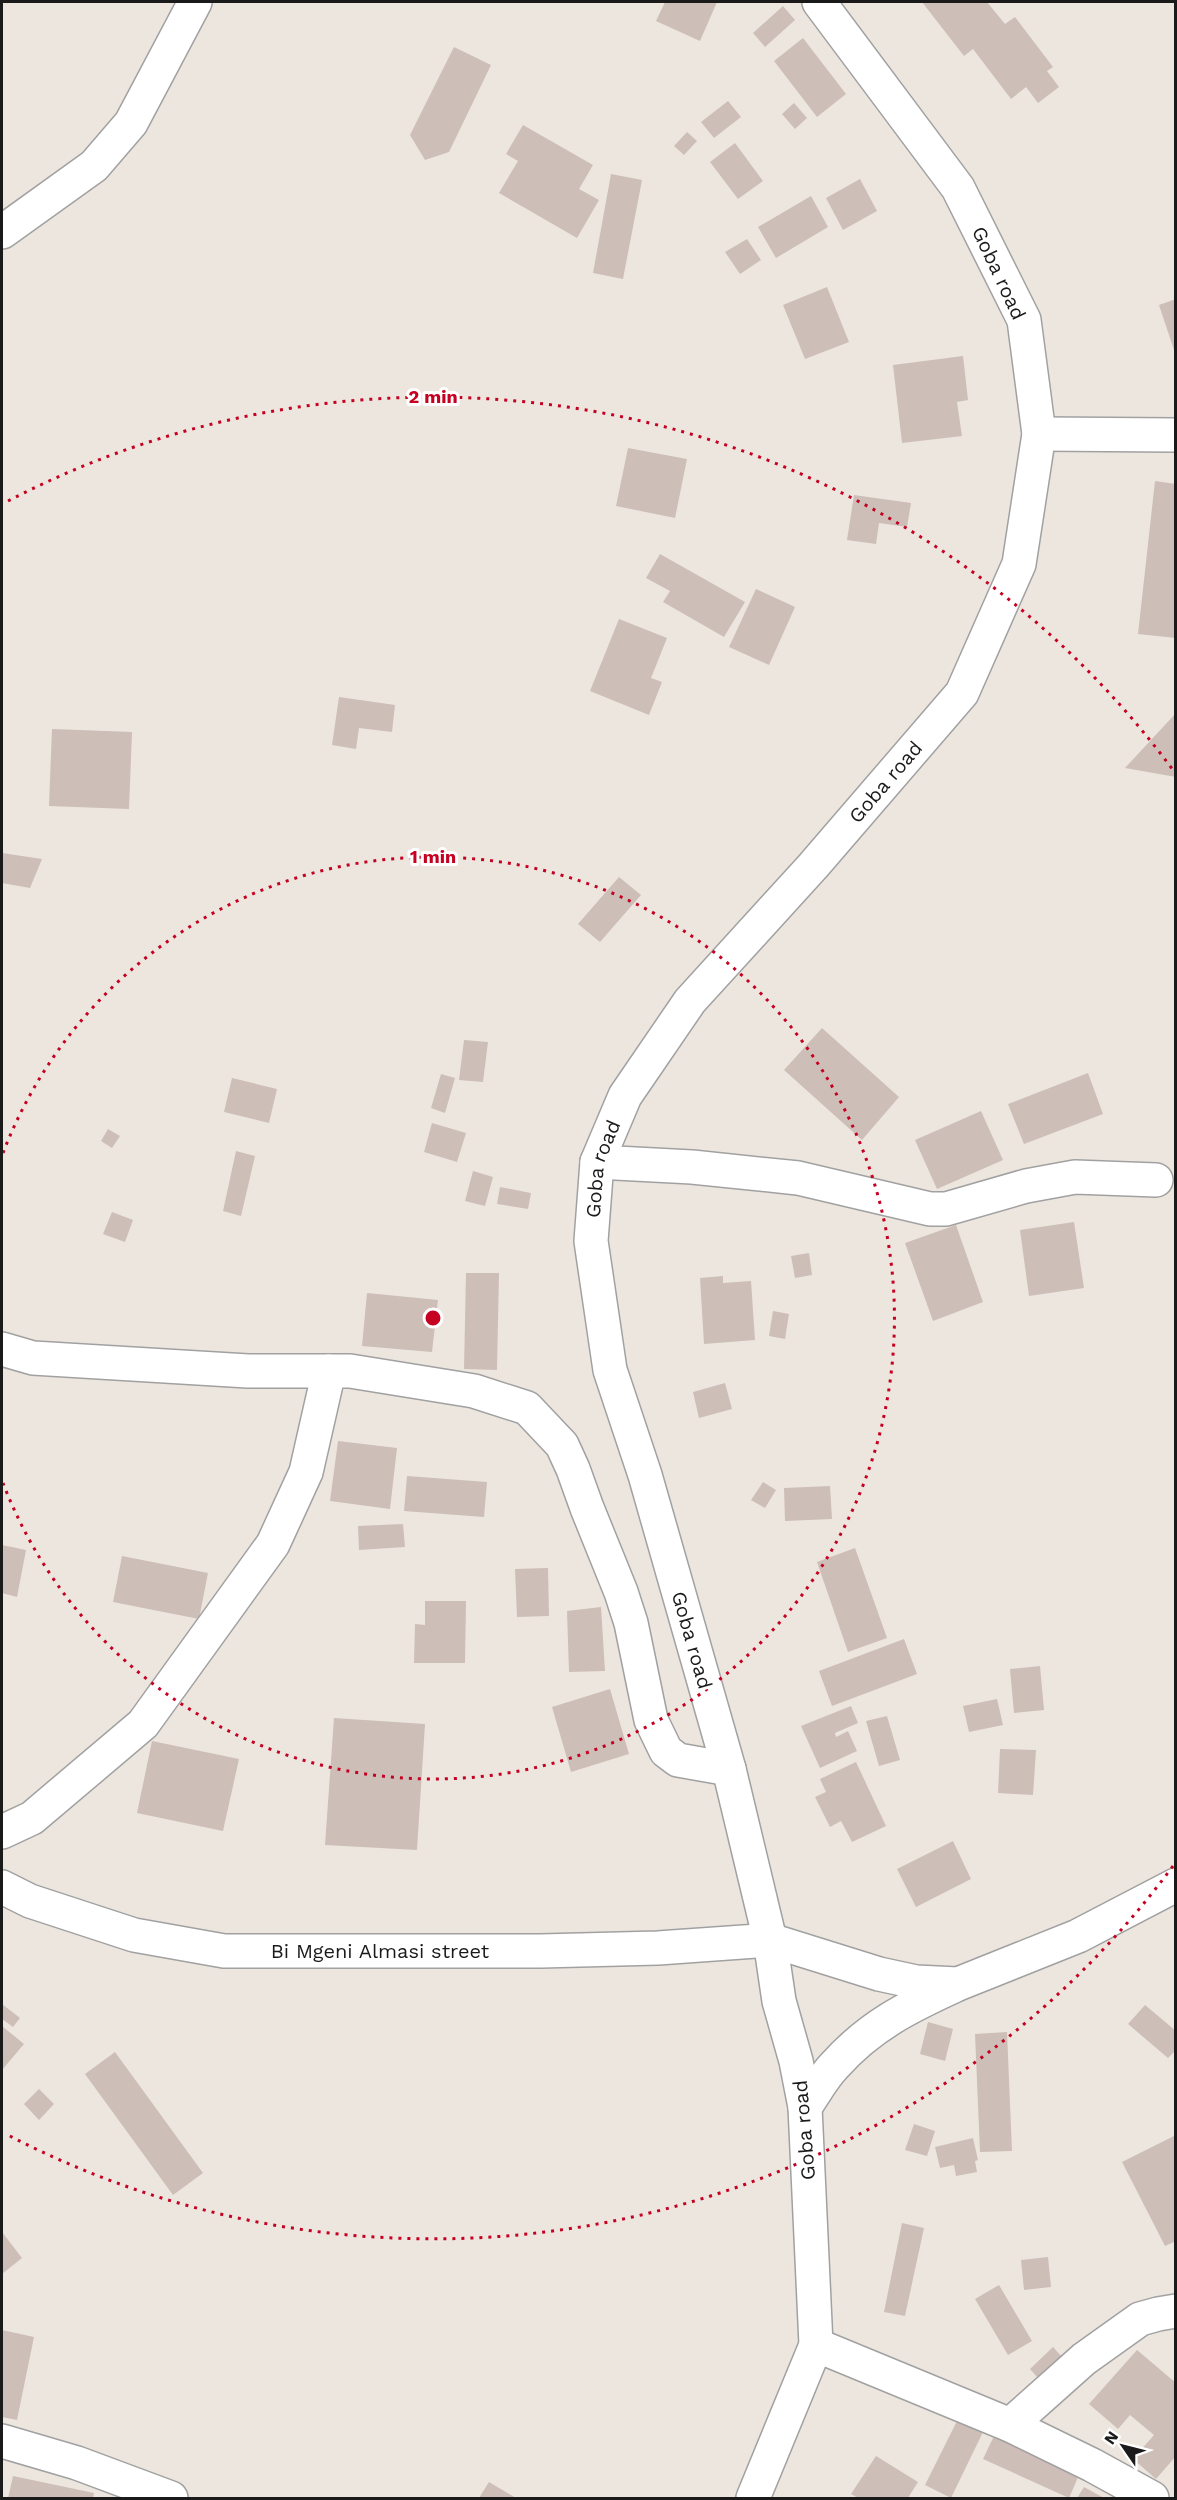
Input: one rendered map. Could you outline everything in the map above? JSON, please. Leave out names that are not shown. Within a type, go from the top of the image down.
[{"type":"street","points":[[2,232],[94,166],[131,123],[195,2]]},
{"type":"street","name":"Goba road","points":[[753,2499],[816,2345],[806,2107],[779,2001],[770,1941],[729,1769],[645,1475],[610,1370],[591,1241],[597,1162],[625,1096],[690,1001],[813,866],[962,693],[1019,564],[1039,434],[1024,320],[958,188],[819,2]]},
{"type":"street","points":[[1039,434],[1176,435]]},
{"type":"street","points":[[597,1162],[692,1167],[798,1178],[930,1209],[946,1209],[1026,1186],[1075,1177],[1156,1180]]},
{"type":"street","points":[[2,1349],[33,1358],[248,1371],[350,1371],[474,1391],[527,1408],[562,1445],[573,1469],[586,1508],[621,1592],[631,1623],[651,1720],[666,1751],[678,1760],[729,1769]]},
{"type":"street","points":[[2,1832],[32,1818],[143,1724],[273,1544],[306,1472],[329,1371]]},
{"type":"street","points":[[806,2107],[834,2065],[872,2031],[903,2009],[958,1984],[1078,1936],[1176,1885]]},
{"type":"street","name":"Bi Mgeni Almasi street","points":[[2,1887],[30,1901],[134,1935],[224,1951],[541,1952],[770,1941],[916,1982],[958,1984]]},
{"type":"street","points":[[1010,2425],[1084,2360],[1140,2319],[1176,2311]]},
{"type":"street","points":[[816,2345],[1010,2425],[1092,2464],[1152,2499]]},
{"type":"street","points":[[2,2441],[77,2463],[171,2499]]},
{"type":"building","points":[[665,2],[717,2],[700,41],[656,21]]},
{"type":"building","points":[[922,2],[987,2],[1005,24],[1015,17],[1053,67],[1047,71],[1059,87],[1038,103],[1026,87],[1011,99],[973,49],[964,56]]},
{"type":"building","points":[[783,6],[795,20],[765,47],[753,33]]},
{"type":"building","points":[[803,38],[846,94],[817,117],[774,61]]},
{"type":"building","points":[[454,47],[491,65],[449,152],[425,160],[410,135]]},
{"type":"building","points":[[728,101],[741,117],[714,138],[701,122]]},
{"type":"building","points":[[794,103],[807,118],[795,129],[782,114]]},
{"type":"building","points":[[523,125],[593,165],[579,189],[599,200],[577,238],[499,193],[518,161],[506,154]]},
{"type":"building","points":[[687,132],[697,141],[684,155],[674,146]]},
{"type":"building","points":[[735,143],[763,181],[738,199],[710,162]]},
{"type":"building","points":[[611,174],[642,180],[623,279],[593,273]]},
{"type":"building","points":[[860,179],[877,211],[843,230],[826,198]]},
{"type":"building","points":[[811,196],[828,227],[776,258],[758,227]]},
{"type":"building","points":[[747,239],[761,260],[740,274],[725,252]]},
{"type":"building","points":[[827,287],[849,342],[805,359],[783,305]]},
{"type":"building","points":[[1176,299],[1176,353],[1175,353],[1159,305]]},
{"type":"building","points":[[963,356],[968,400],[957,402],[962,436],[902,443],[893,365]]},
{"type":"building","points":[[628,448],[687,459],[675,518],[616,506]]},
{"type":"building","points":[[1155,481],[1176,484],[1176,638],[1138,634]]},
{"type":"building","points":[[854,495],[911,503],[907,527],[879,523],[876,544],[847,540]]},
{"type":"building","points":[[660,554],[745,602],[724,637],[663,602],[670,591],[646,578]]},
{"type":"building","points":[[756,589],[795,607],[769,665],[729,647]]},
{"type":"building","points":[[619,619],[667,638],[651,678],[662,682],[649,715],[590,691]]},
{"type":"building","points":[[339,697],[395,705],[392,732],[359,728],[356,749],[332,745]]},
{"type":"building","points":[[1176,713],[1176,777],[1125,768]]},
{"type":"building","points":[[52,729],[132,732],[129,809],[49,806]]},
{"type":"building","points":[[2,853],[42,859],[30,888],[2,883]]},
{"type":"building","points":[[619,877],[641,895],[600,942],[578,924]]},
{"type":"building","points":[[822,1028],[899,1097],[862,1140],[784,1070]]},
{"type":"building","points":[[464,1040],[488,1042],[483,1082],[459,1080]]},
{"type":"building","points":[[1088,1073],[1103,1114],[1024,1144],[1008,1104]]},
{"type":"building","points":[[441,1074],[455,1078],[445,1113],[431,1108]]},
{"type":"building","points":[[232,1078],[277,1089],[269,1123],[224,1112]]},
{"type":"building","points":[[981,1111],[1003,1160],[937,1189],[915,1140]]},
{"type":"building","points":[[432,1123],[466,1133],[457,1162],[424,1152]]},
{"type":"building","points":[[108,1129],[120,1136],[112,1148],[101,1141]]},
{"type":"building","points":[[236,1151],[255,1156],[241,1216],[223,1211]]},
{"type":"building","points":[[473,1171],[493,1177],[485,1206],[465,1201]]},
{"type":"building","points":[[500,1187],[531,1193],[528,1209],[497,1204]]},
{"type":"building","points":[[112,1212],[133,1220],[125,1242],[103,1234]]},
{"type":"building","points":[[1074,1222],[1084,1288],[1029,1296],[1020,1230]]},
{"type":"building","points":[[956,1225],[983,1302],[933,1321],[905,1243]]},
{"type":"building","points":[[809,1253],[812,1275],[795,1278],[791,1256]]},
{"type":"building","points":[[466,1273],[499,1273],[497,1370],[464,1369]]},
{"type":"building","points":[[723,1276],[723,1283],[751,1281],[755,1340],[704,1344],[700,1278]]},
{"type":"building","points":[[367,1293],[438,1300],[432,1352],[362,1346]]},
{"type":"building","points":[[773,1311],[789,1314],[785,1339],[769,1336]]},
{"type":"building","points":[[725,1383],[732,1409],[699,1418],[693,1392]]},
{"type":"building","points":[[338,1441],[397,1448],[390,1509],[330,1501]]},
{"type":"building","points":[[407,1476],[487,1482],[484,1517],[404,1511]]},
{"type":"building","points":[[763,1482],[776,1490],[765,1508],[751,1500]]},
{"type":"building","points":[[830,1486],[832,1519],[785,1521],[784,1488]]},
{"type":"building","points":[[403,1524],[405,1547],[359,1550],[358,1526]]},
{"type":"building","points":[[2,1545],[26,1550],[17,1597],[2,1593]]},
{"type":"building","points":[[855,1548],[887,1638],[848,1652],[817,1562]]},
{"type":"building","points":[[122,1556],[208,1573],[199,1619],[113,1602]]},
{"type":"building","points":[[548,1568],[549,1616],[517,1617],[515,1569]]},
{"type":"building","points":[[425,1601],[466,1601],[465,1663],[414,1663],[415,1624],[425,1625]]},
{"type":"building","points":[[601,1607],[605,1671],[569,1672],[567,1611]]},
{"type":"building","points":[[904,1639],[917,1674],[832,1706],[819,1671]]},
{"type":"building","points":[[1040,1666],[1044,1710],[1014,1713],[1010,1669]]},
{"type":"building","points":[[610,1689],[629,1754],[571,1772],[552,1707]]},
{"type":"building","points":[[997,1699],[1003,1725],[969,1732],[963,1706]]},
{"type":"building","points":[[851,1706],[858,1723],[835,1733],[836,1737],[848,1731],[857,1751],[820,1768],[801,1726]]},
{"type":"building","points":[[887,1716],[900,1760],[879,1766],[866,1721]]},
{"type":"building","points":[[334,1718],[425,1724],[417,1850],[325,1845]]},
{"type":"building","points":[[152,1741],[239,1759],[223,1831],[137,1813]]},
{"type":"building","points":[[1000,1749],[1036,1750],[1033,1795],[998,1793]]},
{"type":"building","points":[[856,1762],[886,1826],[852,1842],[841,1821],[830,1827],[815,1797],[826,1792],[820,1779]]},
{"type":"building","points":[[953,1841],[971,1879],[916,1907],[897,1869]]},
{"type":"building","points":[[2,2004],[20,2018],[13,2027],[2,2019]]},
{"type":"building","points":[[1145,2005],[1176,2031],[1176,2050],[1168,2058],[1128,2024]]},
{"type":"building","points":[[928,2022],[953,2029],[945,2061],[920,2054]]},
{"type":"building","points":[[2,2026],[24,2044],[2,2070]]},
{"type":"building","points":[[1007,2032],[1012,2151],[980,2152],[975,2034]]},
{"type":"building","points":[[115,2052],[203,2173],[173,2195],[85,2074]]},
{"type":"building","points":[[39,2089],[54,2104],[39,2120],[24,2104]]},
{"type":"building","points":[[914,2124],[935,2131],[927,2156],[905,2150]]},
{"type":"building","points":[[1176,2135],[1176,2241],[1165,2246],[1122,2162]]},
{"type":"building","points":[[973,2138],[978,2160],[975,2161],[977,2172],[956,2176],[954,2165],[940,2168],[935,2147]]},
{"type":"building","points":[[902,2223],[924,2228],[905,2316],[884,2312]]},
{"type":"building","points":[[2,2232],[22,2258],[2,2274]]},
{"type":"building","points":[[1048,2257],[1051,2287],[1024,2290],[1021,2260]]},
{"type":"building","points":[[999,2285],[1032,2341],[1008,2355],[975,2299]]},
{"type":"building","points":[[2,2330],[34,2337],[17,2420],[2,2417]]},
{"type":"building","points":[[1053,2347],[1063,2358],[1039,2379],[1030,2369]]},
{"type":"building","points":[[1137,2350],[1176,2383],[1176,2456],[1156,2479],[1133,2459],[1154,2435],[1130,2415],[1118,2429],[1089,2404]]},
{"type":"building","points":[[958,2419],[983,2432],[951,2498],[925,2485]]},
{"type":"building","points":[[994,2436],[1079,2475],[1069,2498],[983,2459]]},
{"type":"building","points":[[876,2456],[918,2482],[908,2498],[858,2498],[851,2494]]},
{"type":"building","points":[[13,2476],[94,2493],[93,2498],[8,2498]]},
{"type":"building","points":[[489,2482],[516,2498],[479,2498]]},
{"type":"building","points":[[1084,2487],[1104,2498],[1077,2498]]}]
